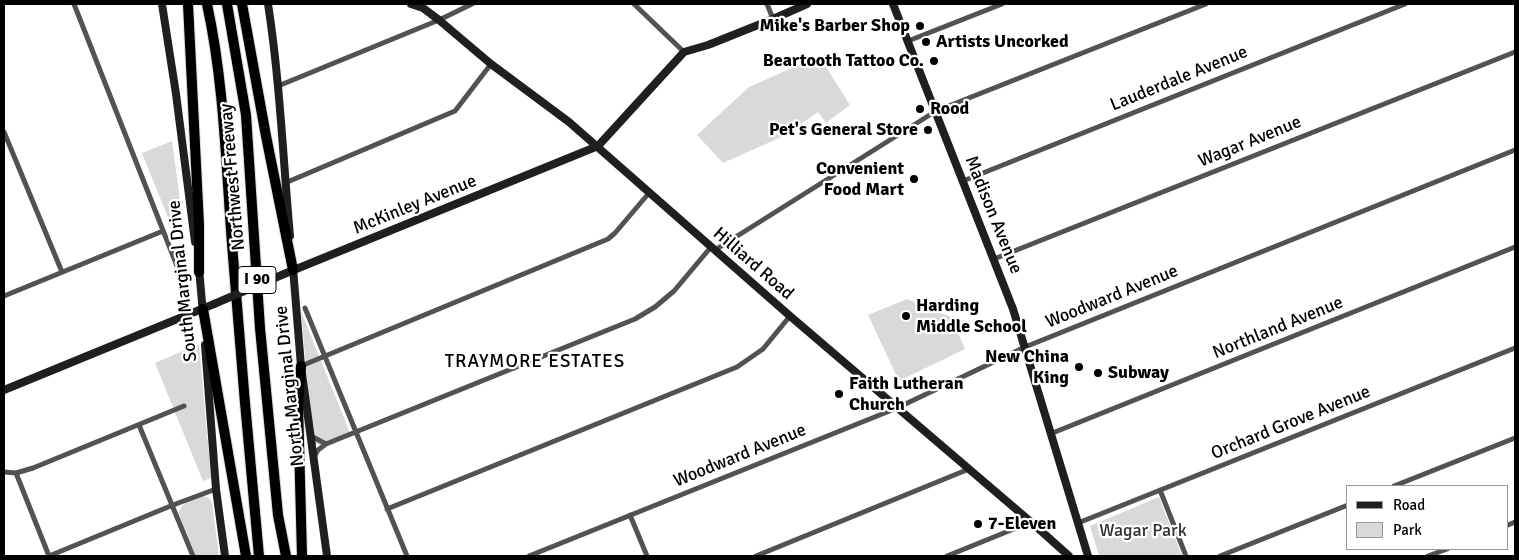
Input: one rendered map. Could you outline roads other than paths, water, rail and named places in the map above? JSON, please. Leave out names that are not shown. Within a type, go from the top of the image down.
[{"type":"highway","points":[[188,4],[199,225],[199,272]]},
{"type":"highway","name":"Northwest Freeway","points":[[207,4],[213,30],[220,86],[238,325],[259,556]]},
{"type":"highway","name":"Northwest Freeway","points":[[227,4],[246,115],[260,328],[278,515],[286,556]]},
{"type":"highway","points":[[242,4],[288,272]]},
{"type":"highway","points":[[203,309],[246,556]]},
{"type":"highway","points":[[301,366],[298,405],[302,556]]},
{"type":"main road","name":"South Marginal Drive","points":[[162,4],[176,94],[199,272],[216,489],[226,556]]},
{"type":"main road","name":"North Marginal Drive","points":[[268,4],[278,86],[286,183],[288,272],[327,556]]},
{"type":"main road","name":"Hilliard Road","points":[[411,4],[423,8],[439,20],[491,64],[598,146],[790,316],[1069,556]]},
{"type":"main road","points":[[684,52],[708,45],[807,4]]},
{"type":"main road","name":"Madison Avenue","points":[[893,4],[1013,309],[1088,556]]},
{"type":"main road","name":"McKinley Avenue","points":[[4,390],[598,146],[684,52]]},
{"type":"street","points":[[74,4],[188,294]]},
{"type":"street","points":[[278,86],[439,20],[472,4]]},
{"type":"street","points":[[634,4],[684,52]]},
{"type":"street","points":[[767,4],[773,19]]},
{"type":"street","points":[[908,41],[1002,4]]},
{"type":"street","points":[[313,458],[318,450],[326,444],[635,319],[655,307],[674,291],[713,248],[936,111],[1206,4]]},
{"type":"street","name":"Lauderdale Avenue","points":[[963,181],[1406,4]]},
{"type":"street","name":"Wagar Avenue","points":[[994,259],[1515,52]]},
{"type":"street","points":[[286,183],[455,111],[491,64]]},
{"type":"street","points":[[4,132],[62,272]]},
{"type":"street","name":"Woodward Avenue","points":[[529,556],[897,408],[1025,347],[1515,150]]},
{"type":"street","points":[[301,366],[608,239],[649,192]]},
{"type":"street","points":[[4,296],[163,231]]},
{"type":"street","name":"Northland Avenue","points":[[1050,434],[1515,246]]},
{"type":"street","points":[[305,308],[407,556]]},
{"type":"street","points":[[387,509],[737,367],[763,349],[790,316]]},
{"type":"street","name":"Orchard Grove Avenue","points":[[1078,523],[1515,348]]},
{"type":"street","points":[[4,472],[16,473],[33,468],[184,406]]},
{"type":"street","points":[[139,424],[193,556]]},
{"type":"street","points":[[311,436],[326,444]]},
{"type":"street","points":[[1397,485],[1515,438]]},
{"type":"street","points":[[756,556],[969,470]]},
{"type":"street","points":[[16,473],[49,556],[216,489]]},
{"type":"street","points":[[1160,490],[1186,556]]},
{"type":"street","points":[[1220,556],[1346,506]]},
{"type":"street","points":[[630,515],[647,556]]},
{"type":"street","points":[[947,556],[1030,522]]},
{"type":"street","points":[[1428,556],[1444,550]]},
{"type":"place","name":"Mike's Barber Shop","points":[[920,26]]},
{"type":"place","name":"Artists Uncorked","points":[[926,42]]},
{"type":"place","name":"Beartooth Tattoo Co.","points":[[934,61]]},
{"type":"place","name":"Rood","points":[[920,109]]},
{"type":"place","name":"Pet's General Store","points":[[928,130]]},
{"type":"place","name":"Convenient Food Mart","points":[[914,179]]},
{"type":"place","name":"Harding Middle School","points":[[906,316]]},
{"type":"place","name":"New China King","points":[[1079,367]]},
{"type":"place","name":"Subway","points":[[1098,373]]},
{"type":"place","name":"Faith Lutheran Church","points":[[839,394]]},
{"type":"place","name":"7-Eleven","points":[[978,524]]},
{"type":"district","name":"TRAYMORE ESTATES","points":[[535,362]]},
{"type":"park label","name":"Wagar Park","points":[[1143,531]]}]
